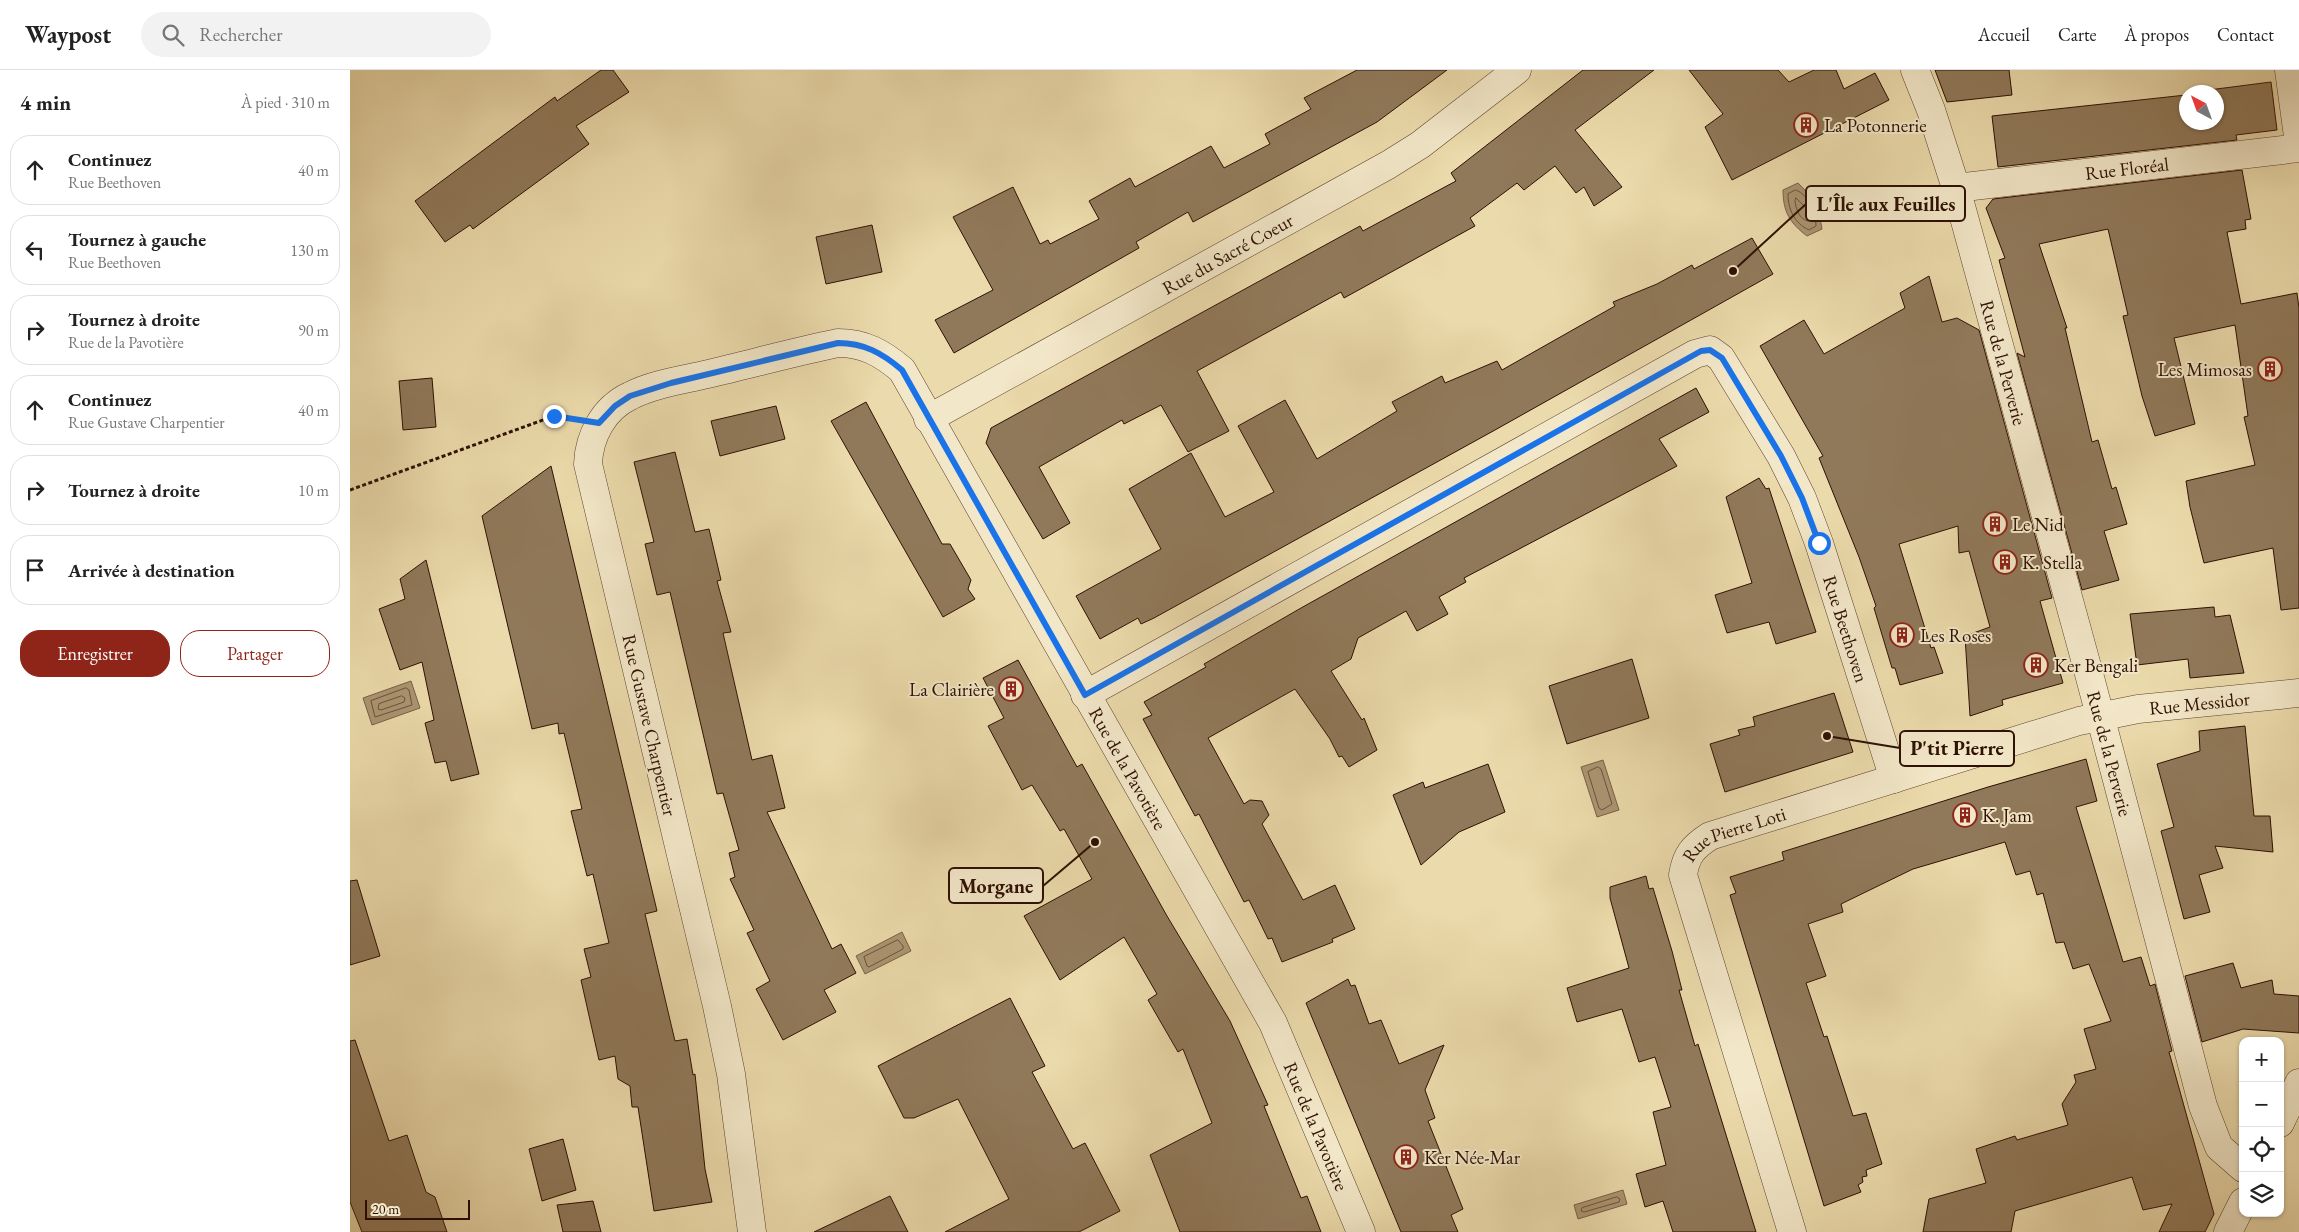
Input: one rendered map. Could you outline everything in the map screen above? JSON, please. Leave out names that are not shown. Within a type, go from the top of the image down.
[{"type":"street","name":"Rue du Sacré Coeur","points":[[928,419],[1388,165],[1420,145],[1516,70]]},
{"type":"street","name":"Rue de la Perverie","points":[[1915,70],[1931,110],[1956,188],[2100,716],[2203,1106],[2219,1147],[2239,1164]]},
{"type":"street","points":[[2289,70],[2299,144]]},
{"type":"street","name":"Rue Floréal","points":[[1956,188],[2299,148]]},
{"type":"street","name":"Rue de la Pavotière","points":[[789,354],[838,343],[851,343],[872,349],[902,370],[928,419],[1273,1023],[1361,1232]]},
{"type":"street","name":"Rue Beethoven","points":[[1085,695],[1686,359],[1701,351],[1710,350],[1722,358],[1781,456],[1802,498],[1819,543],[1894,779]]},
{"type":"street","name":"Rue Gustave Charpentier","points":[[752,1232],[723,1032],[588,464],[588,448],[599,423],[615,406],[630,396],[671,383],[789,354]]},
{"type":"street","name":"Rue Messidor","points":[[2100,716],[2138,710],[2299,693]]},
{"type":"street","name":"Rue Pierre Loti","points":[[1792,1232],[1683,874],[1686,859],[1694,846],[1710,836],[2100,716]]},
{"type":"street","points":[[2284,1115],[2299,1083]]},
{"type":"street","points":[[2228,1232],[2239,1210]]},
{"type":"path","points":[[350,490],[554,416],[599,423]]},
{"type":"water","points":[[1798,183],[1815,204],[1822,229],[1807,236],[1792,222],[1784,205],[1783,190]]},
{"type":"water","points":[[411,681],[420,708],[372,725],[363,698]]},
{"type":"water","points":[[1603,760],[1619,810],[1597,817],[1581,767]]},
{"type":"water","points":[[902,932],[911,951],[865,974],[856,956]]},
{"type":"water","points":[[1623,1190],[1627,1204],[1578,1219],[1574,1205]]},
{"type":"building","points":[[601,70],[613,70],[629,92],[576,126],[589,144],[473,229],[470,225],[445,242],[415,201],[555,97],[557,101]]},
{"type":"building","points":[[1357,70],[1447,70],[1377,122],[1193,222],[1188,212],[1136,242],[1139,248],[954,353],[935,320],[993,290],[953,217],[1013,187],[1040,244],[1048,240],[1050,244],[1099,219],[1089,201],[1130,178],[1135,187],[1211,146],[1224,168],[1270,144],[1265,134],[1311,109],[1304,98]]},
{"type":"building","points":[[1583,70],[1654,70],[1575,130],[1622,187],[1594,206],[1584,187],[1576,193],[1555,166],[1524,190],[1517,183],[1470,218],[1475,226],[1344,298],[1341,292],[1197,371],[1229,431],[1188,452],[1161,405],[1124,424],[1122,420],[1039,467],[1070,523],[1043,539],[986,443],[991,428],[1360,226],[1363,231],[1456,181],[1451,173]]},
{"type":"building","points":[[1689,70],[1778,70],[1789,82],[1814,70],[1836,70],[1844,89],[1875,73],[1889,100],[1732,180],[1705,127],[1723,114]]},
{"type":"building","points":[[1935,70],[2009,70],[2012,95],[1947,102]]},
{"type":"building","points":[[2271,82],[2277,130],[2236,135],[2237,140],[1998,167],[1992,116],[2179,96],[2179,130],[2224,130],[2224,88]]},
{"type":"building","points":[[2242,170],[2251,219],[2245,220],[2246,229],[2227,232],[2241,304],[2297,293],[2299,308],[2299,608],[2281,610],[2273,548],[2204,563],[2190,507],[2186,481],[2255,465],[2244,417],[2248,416],[2235,325],[2174,338],[2195,424],[2155,436],[2142,396],[2123,316],[2128,315],[2108,229],[2039,244],[2067,328],[2065,328],[2092,442],[2098,440],[2112,489],[2116,487],[2127,524],[2104,531],[2119,580],[2082,590],[2017,353],[2025,357],[1999,260],[2005,258],[1986,208],[1993,199]]},
{"type":"building","points":[[872,225],[882,272],[826,284],[816,237]]},
{"type":"building","points":[[1752,238],[1773,274],[1154,618],[1141,624],[1138,618],[1100,639],[1076,596],[1161,549],[1129,489],[1191,453],[1225,517],[1274,492],[1238,426],[1285,400],[1317,459],[1397,411],[1392,402],[1442,376],[1445,383],[1497,361],[1502,370],[1615,306],[1613,302],[1657,284],[1692,265],[1694,269]]},
{"type":"building","points":[[1929,276],[1942,322],[1957,318],[1979,330],[2052,598],[2040,601],[2063,683],[2002,700],[2003,705],[1970,716],[1965,636],[1990,627],[1969,551],[1959,553],[1958,526],[1899,544],[1931,648],[1934,647],[1943,673],[1900,685],[1895,668],[1892,668],[1874,608],[1876,606],[1859,557],[1819,458],[1823,456],[1760,346],[1804,320],[1824,354],[1905,308],[1900,293]]},
{"type":"building","points":[[432,378],[436,427],[403,430],[399,381]]},
{"type":"building","points":[[1696,388],[1709,412],[1659,439],[1677,466],[1464,578],[1466,582],[1439,597],[1448,614],[1417,631],[1406,611],[1358,638],[1351,659],[1331,671],[1362,720],[1364,718],[1377,750],[1349,767],[1342,756],[1339,757],[1330,739],[1295,689],[1208,738],[1244,804],[1250,800],[1262,801],[1269,815],[1262,824],[1303,900],[1335,885],[1355,929],[1332,939],[1333,942],[1282,962],[1272,938],[1268,939],[1249,900],[1244,902],[1199,814],[1195,816],[1143,719],[1152,715],[1144,702],[1206,667],[1204,664],[1301,608]]},
{"type":"building","points":[[866,402],[942,544],[950,544],[971,580],[968,589],[975,599],[943,617],[831,421]]},
{"type":"building","points":[[776,406],[785,439],[720,456],[711,421]]},
{"type":"building","points":[[675,452],[695,532],[709,529],[721,580],[717,581],[731,632],[723,633],[752,760],[772,755],[785,808],[767,812],[832,949],[841,944],[856,973],[824,990],[836,1012],[783,1040],[756,989],[770,981],[747,933],[754,930],[730,879],[735,877],[729,853],[739,850],[723,793],[717,794],[670,592],[657,595],[645,544],[654,542],[634,462]]},
{"type":"building","points":[[551,466],[657,911],[645,914],[675,1041],[687,1039],[693,1075],[695,1074],[705,1169],[712,1202],[654,1211],[638,1107],[632,1107],[630,1086],[618,1079],[615,1056],[599,1060],[581,980],[591,977],[584,949],[609,943],[593,874],[587,876],[571,811],[582,809],[564,733],[559,734],[558,723],[532,729],[482,516]]},
{"type":"building","points":[[1759,478],[1766,489],[1769,488],[1816,632],[1776,644],[1769,622],[1727,633],[1715,595],[1752,583],[1726,497]]},
{"type":"building","points":[[426,560],[479,774],[451,781],[446,761],[435,763],[425,723],[434,720],[422,662],[400,670],[379,609],[405,599],[400,579]]},
{"type":"building","points":[[2214,607],[2215,617],[2230,615],[2244,673],[2190,678],[2188,659],[2137,665],[2130,614]]},
{"type":"building","points":[[1632,659],[1649,718],[1567,744],[1549,686]]},
{"type":"building","points":[[1018,660],[1077,767],[1082,764],[1167,916],[1230,1021],[1268,1105],[1264,1106],[1301,1198],[1307,1196],[1321,1232],[1180,1232],[1150,1155],[1212,1123],[1183,1049],[1178,1052],[1148,1000],[1157,994],[1124,937],[1060,980],[1024,916],[1092,879],[1064,829],[1060,831],[1032,785],[1022,790],[988,726],[1004,718],[983,678]]},
{"type":"building","points":[[1834,693],[1853,752],[1725,792],[1710,744],[1740,735],[1738,730],[1755,726],[1753,717]]},
{"type":"building","points":[[2245,726],[2254,816],[2270,816],[2273,852],[2215,846],[2223,868],[2199,875],[2210,912],[2184,919],[2161,831],[2174,827],[2157,764],[2200,751],[2199,731]]},
{"type":"building","points":[[2086,759],[2097,801],[2076,807],[2123,962],[2141,957],[2150,986],[2155,984],[2172,1051],[2169,1052],[2214,1214],[2205,1232],[2159,1232],[2172,1204],[2143,1210],[2132,1177],[2015,1211],[2011,1232],[1923,1232],[1929,1199],[1986,1183],[1976,1149],[2015,1136],[2017,1140],[2068,1125],[2062,1104],[2076,1082],[2074,1075],[2096,1069],[2084,1029],[2111,1021],[2089,964],[2073,969],[2064,942],[2056,943],[2043,893],[2037,895],[2030,871],[2016,875],[2005,842],[1913,869],[1841,904],[1843,912],[1808,924],[1826,976],[1806,983],[1824,1037],[1827,1036],[1853,1116],[1866,1113],[1882,1164],[1866,1170],[1867,1176],[1862,1177],[1863,1182],[1858,1185],[1861,1192],[1824,1206],[1730,895],[1736,893],[1730,877],[1784,860],[1782,852],[1988,787]]},
{"type":"building","points":[[1488,764],[1505,812],[1459,832],[1421,865],[1393,795],[1423,782],[1425,788]]},
{"type":"building","points":[[1646,876],[1649,889],[1653,888],[1672,951],[1682,990],[1679,990],[1695,1046],[1698,1044],[1756,1232],[1673,1232],[1663,1201],[1645,1207],[1636,1174],[1666,1165],[1653,1112],[1671,1107],[1655,1057],[1639,1062],[1622,1009],[1577,1022],[1567,988],[1629,968],[1610,898],[1610,887]]},
{"type":"building","points":[[357,880],[380,956],[350,965],[350,881]]},
{"type":"building","points":[[2233,963],[2241,988],[2272,980],[2274,994],[2299,996],[2299,1033],[2243,1029],[2202,1042],[2185,976]]},
{"type":"building","points":[[1348,979],[1351,986],[1355,985],[1369,1024],[1381,1020],[1399,1064],[1444,1045],[1425,1090],[1435,1118],[1428,1121],[1463,1209],[1451,1215],[1458,1232],[1401,1232],[1306,1003]]},
{"type":"building","points":[[1010,998],[1045,1066],[1032,1072],[1073,1149],[1085,1143],[1120,1211],[1079,1232],[945,1232],[1009,1199],[958,1099],[914,1118],[904,1118],[878,1066]]},
{"type":"building","points":[[355,1040],[389,1141],[407,1135],[426,1192],[435,1197],[447,1232],[362,1232],[350,1202],[350,1041]]},
{"type":"building","points":[[563,1139],[576,1190],[542,1201],[529,1149]]},
{"type":"building","points":[[890,1196],[908,1232],[814,1232]]},
{"type":"building","points":[[593,1201],[601,1232],[563,1232],[557,1205]]},
{"type":"place","name":"La Potonnerie","points":[[1806,125]]},
{"type":"place","name":"L'Île aux Feuilles","points":[[1733,271]]},
{"type":"place","name":"Les Mimosas","points":[[2270,369]]},
{"type":"place","name":"Le Nid","points":[[1995,524]]},
{"type":"place","name":"K. Stella","points":[[2005,562]]},
{"type":"place","name":"Les Roses","points":[[1902,635]]},
{"type":"place","name":"Ker Bengali","points":[[2036,665]]},
{"type":"place","name":"La Clairière","points":[[1011,689]]},
{"type":"place","name":"P'tit Pierre","points":[[1827,736]]},
{"type":"place","name":"K. Jam","points":[[1965,815]]},
{"type":"place","name":"Morgane","points":[[1095,842]]},
{"type":"place","name":"Ker Née-Mar","points":[[1406,1157]]},
{"type":"route","points":[[554,416],[599,423],[615,406],[630,396],[671,383],[838,343],[864,346],[882,354],[902,370],[1085,695],[1701,351],[1710,350],[1722,358],[1794,480],[1819,543]]}]
